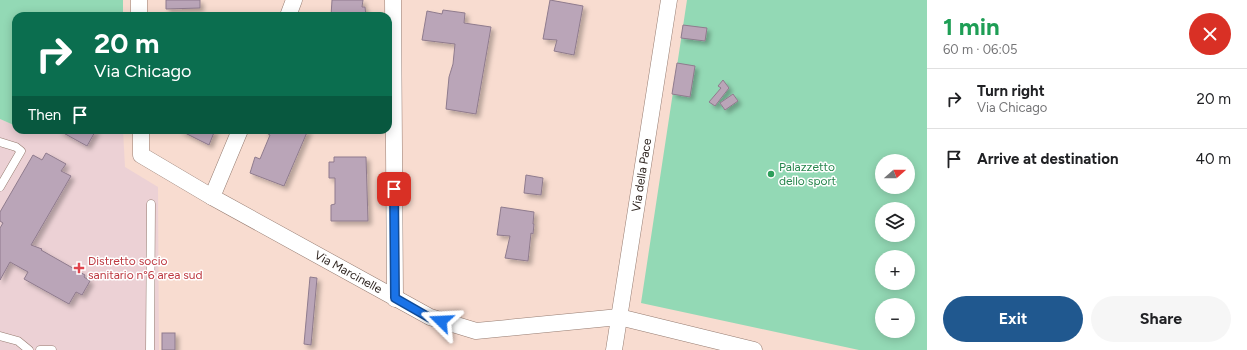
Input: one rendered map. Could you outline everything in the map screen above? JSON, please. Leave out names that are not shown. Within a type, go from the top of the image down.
[{"type":"street","points":[[139,0],[139,12]]},
{"type":"street","points":[[290,12],[294,0]]},
{"type":"street","points":[[392,0],[395,298]]},
{"type":"street","name":"Via della Pace","points":[[614,350],[668,0]]},
{"type":"street","name":"Via Marcinelle","points":[[141,134],[141,155],[212,197],[430,318],[476,331],[619,317],[754,350]]},
{"type":"street","points":[[212,197],[238,134]]},
{"type":"lane","points":[[0,142],[16,147],[21,151],[0,187]]},
{"type":"lane","points":[[150,350],[151,204]]},
{"type":"lane","points":[[0,336],[18,341],[29,350]]},
{"type":"lane","points":[[40,350],[52,350]]},
{"type":"shaded area","name":"Distretto socio sanitario n°6 area sud","points":[[0,119],[12,124],[12,134],[123,134],[125,167],[158,187],[159,350],[0,350]]},
{"type":"green space","points":[[0,0],[123,0],[123,12],[12,12],[12,124],[0,119]]},
{"type":"green space","name":"Palazzetto dello sport","points":[[687,0],[927,0],[927,350],[859,350],[641,303]]},
{"type":"building","points":[[166,0],[200,0],[200,8],[166,9]]},
{"type":"building","points":[[332,0],[363,0],[362,7],[365,7],[366,12],[331,12]]},
{"type":"building","points":[[550,0],[583,6],[574,55],[554,51],[557,40],[543,39]]},
{"type":"building","points":[[443,10],[465,13],[464,23],[491,27],[476,114],[446,109],[449,77],[453,64],[455,44],[422,40],[427,11],[442,14]]},
{"type":"building","points":[[683,25],[707,28],[705,41],[681,38]]},
{"type":"building","points":[[677,63],[695,66],[690,97],[672,94]]},
{"type":"building","points":[[723,80],[729,88],[715,106],[709,102],[721,88],[718,86]]},
{"type":"building","points":[[733,94],[738,101],[725,110],[720,103]]},
{"type":"building","points":[[65,134],[94,134],[87,146]]},
{"type":"building","points":[[187,134],[213,134],[209,145]]},
{"type":"building","points":[[268,134],[306,134],[284,186],[250,173],[255,157],[260,159],[270,135]]},
{"type":"building","points":[[46,153],[66,164],[61,171],[71,176],[31,245],[42,249],[41,250],[85,275],[84,277],[90,281],[82,295],[76,292],[69,304],[24,279],[28,272],[10,262],[0,280],[0,228],[3,223],[0,221],[0,212],[33,155],[42,160]]},
{"type":"building","points":[[334,157],[366,157],[368,221],[331,221],[331,205],[335,204],[335,178],[329,178],[329,162],[334,162]]},
{"type":"building","points":[[526,175],[543,178],[541,195],[524,193]]},
{"type":"building","points":[[501,207],[534,212],[533,234],[531,233],[528,261],[505,258],[510,236],[497,235]]},
{"type":"building","points":[[310,277],[317,278],[311,345],[304,344]]},
{"type":"building","points":[[162,333],[175,333],[175,350],[162,350]]},
{"type":"place","name":"Palazzetto dello sport","points":[[771,174]]},
{"type":"place","name":"Distretto socio sanitario n°6 area sud","points":[[79,268]]},
{"type":"route","points":[[394,189],[395,298],[430,318],[441,321]]}]
